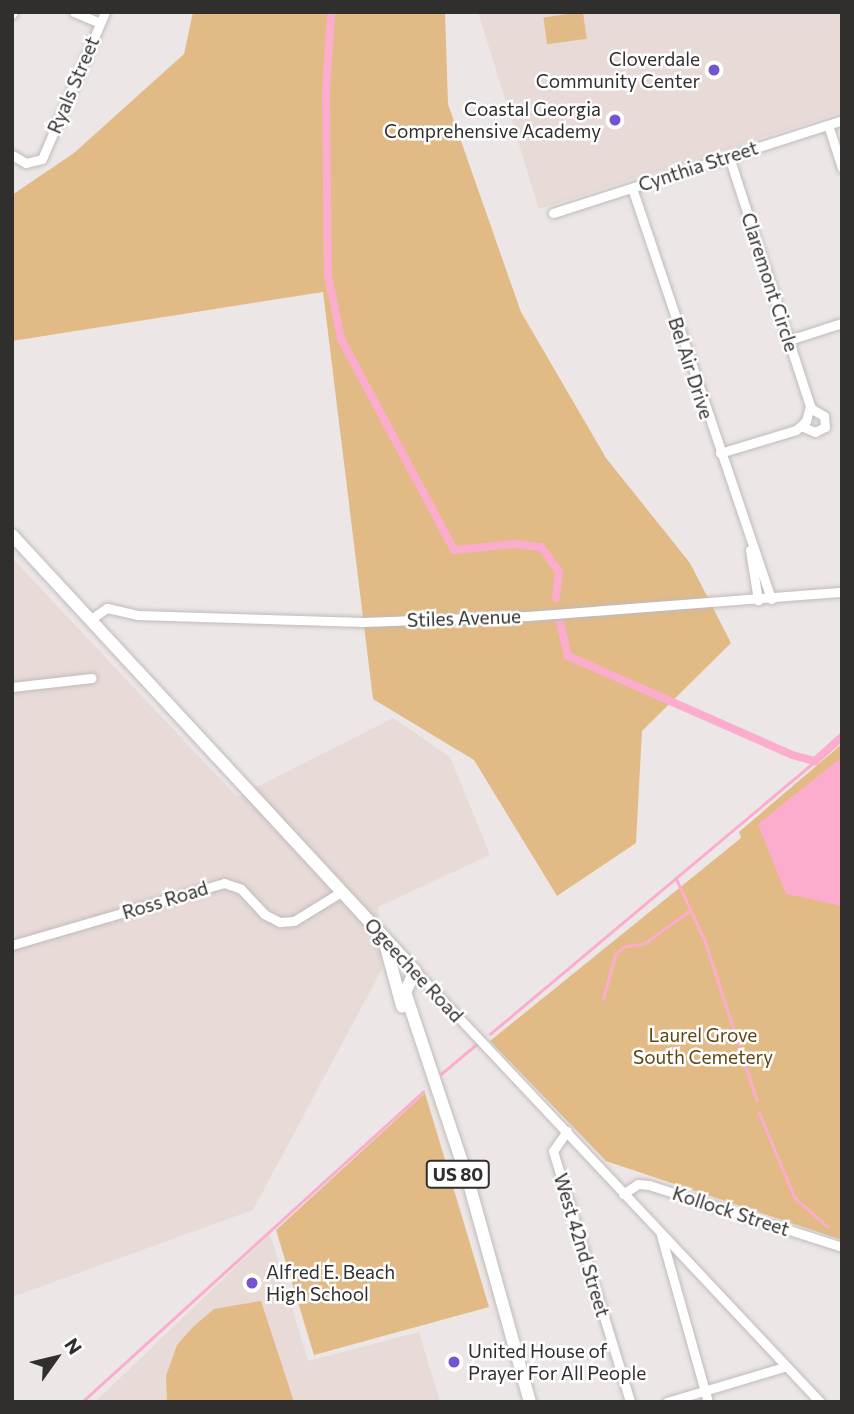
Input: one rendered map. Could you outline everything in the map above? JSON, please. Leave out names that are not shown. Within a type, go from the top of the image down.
[{"type":"main road","name":"Ogeechee Road","points":[[12,535],[415,971]]},
{"type":"main road","name":"US 80","points":[[383,936],[461,1182],[523,1402]]},
{"type":"main road","name":"US 80","points":[[415,971],[405,992],[468,1180],[530,1402]]},
{"type":"street","points":[[74,12],[100,23]]},
{"type":"street","name":"Ryals Street","points":[[12,155],[26,163],[42,159],[104,12]]},
{"type":"street","name":"Cynthia Street","points":[[554,213],[842,120]]},
{"type":"street","points":[[828,125],[842,169]]},
{"type":"street","name":"Claremont Circle","points":[[720,453],[801,426],[815,432],[825,427],[824,416],[810,408],[729,156]]},
{"type":"street","name":"Bel Air Drive","points":[[632,188],[750,548],[771,599]]},
{"type":"street","points":[[789,340],[842,323]]},
{"type":"street","points":[[801,426],[810,408]]},
{"type":"street","name":"Bel Air Drive","points":[[750,548],[758,600]]},
{"type":"street","name":"Stiles Avenue","points":[[91,619],[107,608],[138,615],[363,622],[528,616],[842,592]]},
{"type":"street","points":[[12,687],[92,678]]},
{"type":"street","name":"Ross Road","points":[[12,946],[224,883],[241,889],[264,914],[280,922],[294,921],[341,892]]},
{"type":"street","name":"Ogeechee Road","points":[[415,971],[820,1402]]},
{"type":"street","name":"West 42nd Street","points":[[567,1131],[553,1151],[630,1402]]},
{"type":"street","name":"Kollock Street","points":[[623,1194],[638,1184],[649,1185],[842,1247]]},
{"type":"street","points":[[660,1234],[708,1402]]},
{"type":"street","points":[[667,1402],[785,1367]]},
{"type":"shaded area","points":[[478,12],[842,12],[842,112],[539,209]]},
{"type":"shaded area","points":[[12,558],[237,797],[393,718],[450,757],[490,855],[378,907],[382,969],[253,1210],[12,1297]]},
{"type":"shaded area","points":[[842,757],[842,906],[786,894],[758,824]]},
{"type":"shaded area","name":"Alfred E. Beach High School","points":[[270,1234],[308,1361],[419,1332],[440,1402],[95,1402]]},
{"type":"green space","points":[[193,12],[445,12],[448,104],[521,312],[606,458],[690,563],[731,643],[642,731],[636,843],[557,896],[474,760],[373,699],[323,292],[12,341],[12,195],[74,153],[184,54]]},
{"type":"green space","points":[[583,12],[587,39],[547,44],[543,18]]},
{"type":"green space","name":"Laurel Grove South Cemetery","points":[[842,744],[842,1240],[606,1161],[490,1041],[741,838],[739,832]]},
{"type":"green space","points":[[425,1093],[489,1307],[314,1355],[276,1230]]},
{"type":"green space","points":[[261,1301],[294,1402],[167,1402],[166,1376],[177,1345],[193,1327],[214,1309]]},
{"type":"waterway","points":[[331,12],[326,93],[328,275],[341,339],[454,550],[515,544],[541,547],[559,572],[556,598]]},
{"type":"waterway","points":[[560,622],[568,656],[792,755],[815,761],[842,737]]},
{"type":"waterway","points":[[490,1034],[815,761]]},
{"type":"waterway","points":[[677,880],[705,941],[757,1100]]},
{"type":"waterway","points":[[603,999],[615,955],[623,947],[645,943],[689,911]]},
{"type":"waterway","points":[[441,1074],[478,1043]]},
{"type":"waterway","points":[[82,1402],[423,1092]]},
{"type":"waterway","points":[[759,1112],[795,1198],[827,1226]]},
{"type":"place","name":"Cloverdale Community Center","points":[[714,70]]},
{"type":"place","name":"Coastal Georgia Comprehensive Academy","points":[[615,120]]},
{"type":"place","name":"Alfred E. Beach High School","points":[[252,1283]]},
{"type":"place","name":"United House of Prayer For All People","points":[[454,1362]]}]
